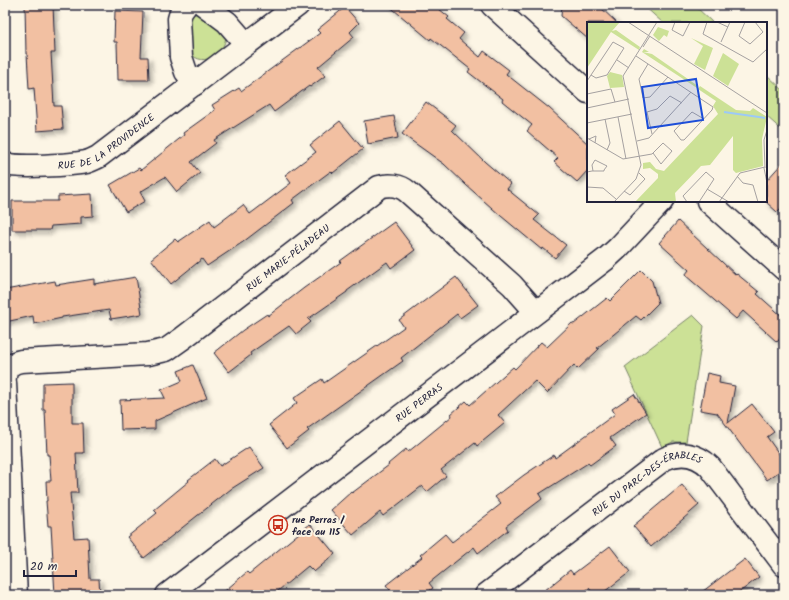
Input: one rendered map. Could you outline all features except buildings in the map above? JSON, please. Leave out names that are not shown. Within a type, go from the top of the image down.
[{"type":"street","points":[[186,5],[181,12],[179,19],[181,57],[186,72],[195,84]]},
{"type":"street","points":[[204,5],[227,22],[246,44]]},
{"type":"street","name":"RUE DE LA PROVIDENCE","points":[[5,164],[29,165],[93,160],[106,152],[298,5]]},
{"type":"street","points":[[492,5],[587,91]]},
{"type":"street","name":"RUE MARIE-PÉLADEAU","points":[[5,377],[7,369],[10,365],[21,361],[148,354],[166,350],[379,187],[385,186],[399,186],[408,192],[512,285],[536,312]]},
{"type":"street","name":"RUE PERRAS","points":[[167,595],[606,259],[661,202]]},
{"type":"street","points":[[709,202],[784,269]]},
{"type":"street","points":[[5,383],[16,595]]},
{"type":"street","name":"RUE DU PARC-DES-ÉRABLES","points":[[486,595],[664,459],[671,455],[679,454],[689,454],[705,461],[784,565]]},
{"type":"green space","points":[[643,5],[694,5],[712,22],[662,22]]},
{"type":"green space","points":[[195,14],[206,15],[226,36],[222,48],[213,57],[201,59],[196,58],[190,53],[190,17]]},
{"type":"green space","points":[[767,75],[784,91],[784,132],[767,117]]},
{"type":"green space","points":[[693,315],[704,326],[686,442],[673,442],[662,447],[625,367]]},
{"type":"place","name":"rue Perras / face au 115","points":[[278,525]]}]
